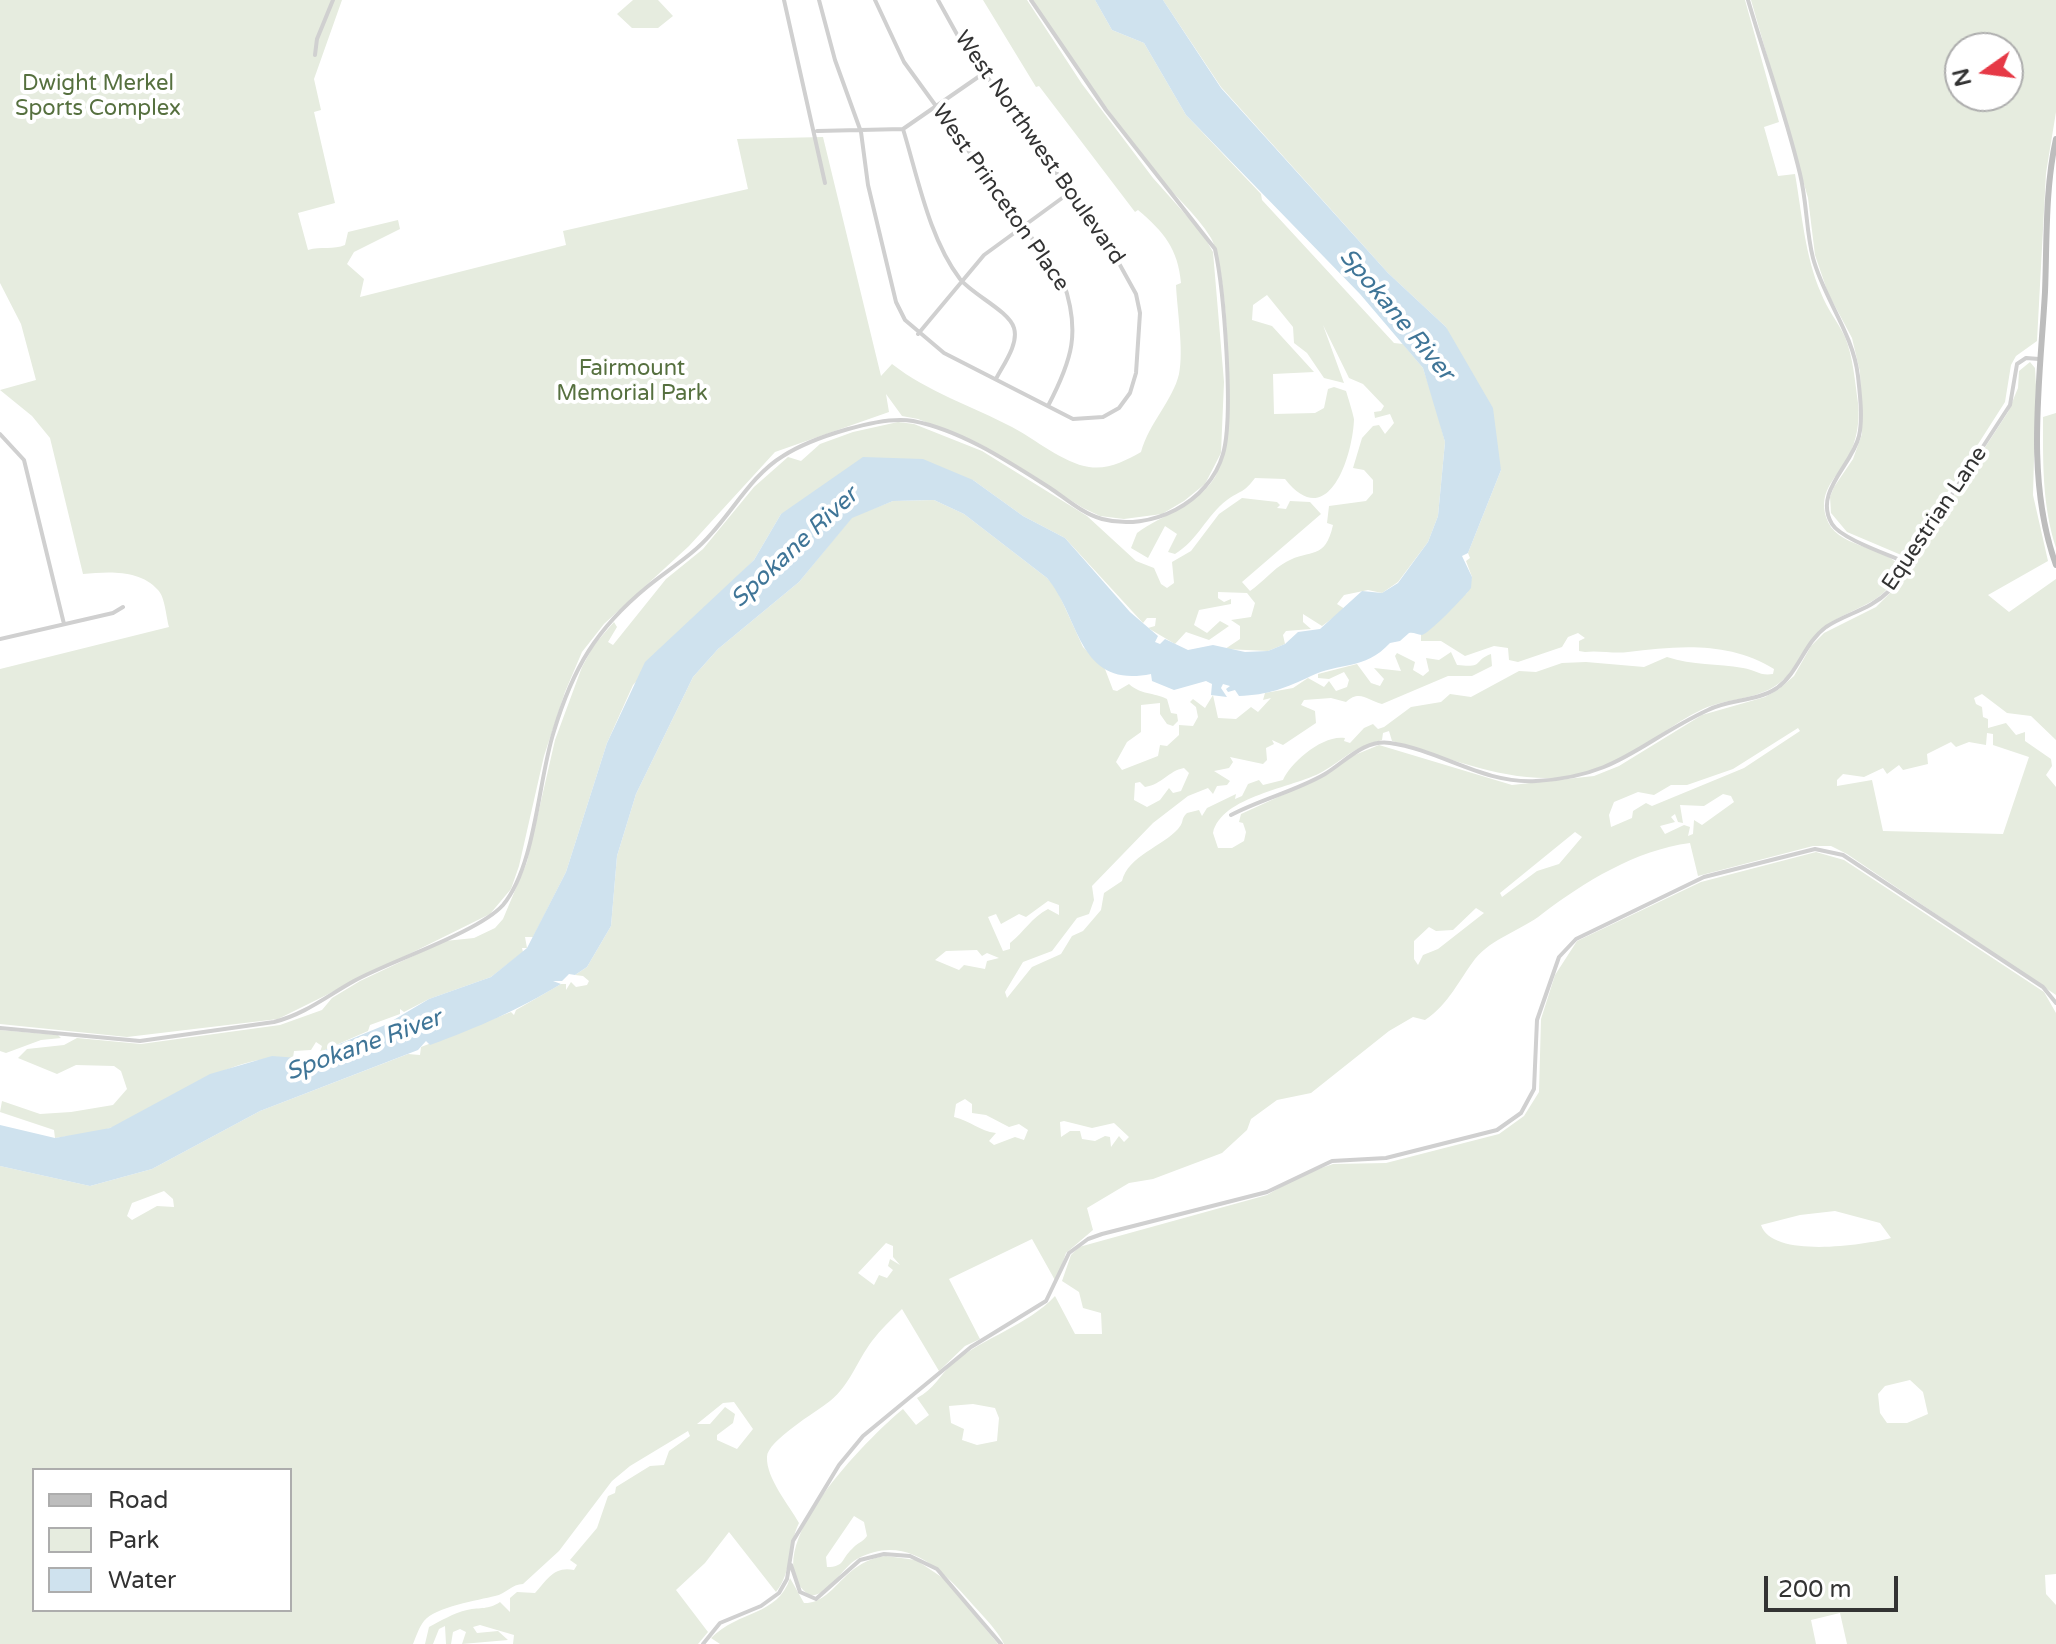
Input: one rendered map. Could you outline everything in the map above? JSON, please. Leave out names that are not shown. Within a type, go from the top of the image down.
[{"type":"main road","points":[[2056,139],[2049,194],[2038,494],[2041,518],[2056,565]]},
{"type":"street","points":[[315,55],[317,39],[333,0]]},
{"type":"street","points":[[784,0],[816,131],[825,183]]},
{"type":"street","points":[[819,0],[835,60],[861,132],[868,185],[896,302],[918,334],[984,255],[1069,193]]},
{"type":"street","name":"West Princeton Place","points":[[875,0],[894,45],[1063,281],[1072,306],[1074,334],[1070,360],[1048,406]]},
{"type":"street","name":"West Northwest Boulevard","points":[[918,334],[944,353],[1073,419],[1087,420],[1119,408],[1130,393],[1140,352],[1140,313],[1128,275],[984,73],[938,0]]},
{"type":"street","points":[[0,1028],[140,1041],[292,1018],[356,980],[492,915],[509,895],[522,865],[553,732],[584,653],[604,626],[647,587],[694,552],[763,472],[797,448],[897,419],[917,422],[971,442],[1101,519],[1150,520],[1176,510],[1197,495],[1215,475],[1227,433],[1221,277],[1215,249],[1106,110],[1031,0]]},
{"type":"street","points":[[1748,0],[1799,171],[1812,255],[1823,292],[1849,338],[1857,372],[1859,435],[1851,458],[1829,490],[1829,514],[1833,526],[1843,534],[1907,563]]},
{"type":"street","points":[[816,131],[903,129],[984,73]]},
{"type":"street","points":[[903,129],[946,257],[961,281],[1004,313],[1014,326],[1014,343],[996,379]]},
{"type":"street","name":"Equestrian Lane","points":[[1231,815],[1326,773],[1344,759],[1382,743],[1510,781],[1566,778],[1620,763],[1710,708],[1765,694],[1778,687],[1791,675],[1823,629],[1876,604],[1907,563],[2010,405],[2017,364],[2026,358],[2041,359]]},
{"type":"street","points":[[0,434],[24,460],[64,624]]},
{"type":"street","points":[[0,639],[113,613],[123,607]]},
{"type":"street","points":[[703,1644],[720,1623],[761,1606],[779,1593],[787,1579],[793,1541],[839,1465],[863,1436],[971,1347],[1046,1301],[1069,1253],[1088,1239],[1267,1192],[1332,1161],[1386,1158],[1497,1130],[1521,1113],[1534,1089],[1537,1020],[1559,957],[1576,939],[1717,872],[1815,849],[1830,849],[1856,863],[2052,997],[2056,1003]]},
{"type":"street","points":[[790,1562],[800,1592],[807,1598],[816,1599],[845,1571],[873,1555],[923,1560],[952,1584],[1001,1644]]},
{"type":"green space","points":[[0,0],[342,0],[314,79],[321,110],[314,112],[335,203],[298,213],[308,250],[345,245],[348,232],[398,220],[400,229],[354,252],[347,264],[364,279],[360,297],[566,245],[563,231],[748,189],[737,139],[823,137],[881,376],[892,364],[920,383],[1012,427],[1069,461],[1089,467],[1110,466],[1141,452],[1149,431],[1176,384],[1181,354],[1176,285],[1181,283],[1179,271],[1168,242],[1138,210],[1135,212],[1039,86],[1036,87],[983,0],[1027,0],[1082,84],[1153,178],[1202,233],[1213,252],[1224,382],[1221,453],[1205,484],[1162,514],[1124,519],[1100,516],[980,444],[918,419],[902,416],[886,394],[889,412],[775,452],[689,546],[604,624],[582,652],[544,756],[511,889],[490,914],[278,1019],[127,1037],[0,1024],[0,669],[169,627],[162,597],[142,578],[123,573],[83,574],[50,438],[32,416],[0,390],[36,380],[21,324],[0,283]]},
{"type":"green space","points":[[633,0],[658,0],[673,16],[658,28],[632,28],[617,14]]},
{"type":"green space","points":[[1032,0],[1095,0],[1112,30],[1144,43],[1186,115],[1394,343],[1403,344],[1423,368],[1445,442],[1438,516],[1428,542],[1398,582],[1382,593],[1368,590],[1344,595],[1337,604],[1345,609],[1322,626],[1303,614],[1303,622],[1311,629],[1286,631],[1283,635],[1285,644],[1268,651],[1225,649],[1240,639],[1240,626],[1231,620],[1251,617],[1255,603],[1247,593],[1218,592],[1218,598],[1224,602],[1231,599],[1231,604],[1199,610],[1194,625],[1207,633],[1220,621],[1229,626],[1209,640],[1186,632],[1175,644],[1148,628],[1155,626],[1156,618],[1147,618],[1143,623],[1065,538],[1023,516],[973,480],[781,514],[754,560],[633,685],[607,743],[566,872],[533,937],[525,937],[527,948],[522,948],[523,952],[491,977],[429,999],[404,1012],[400,1009],[400,1014],[370,1025],[368,1031],[320,1052],[322,1046],[316,1042],[311,1050],[294,1051],[293,1058],[267,1059],[221,1072],[104,1130],[55,1138],[54,1130],[0,1112],[2,1101],[40,1114],[113,1105],[127,1089],[121,1071],[114,1066],[76,1065],[57,1074],[18,1058],[27,1049],[64,1045],[77,1038],[141,1044],[280,1025],[322,1010],[332,998],[360,981],[445,941],[474,938],[495,928],[503,919],[527,862],[555,740],[582,667],[594,645],[614,622],[617,627],[608,642],[613,645],[666,579],[703,549],[754,487],[788,457],[801,461],[820,444],[853,432],[898,422],[914,424],[982,451],[1087,516],[1136,561],[1154,568],[1161,584],[1167,588],[1174,583],[1172,562],[1191,551],[1219,514],[1242,498],[1277,502],[1280,505],[1277,508],[1286,509],[1290,501],[1310,502],[1321,514],[1242,582],[1250,591],[1281,565],[1316,552],[1326,544],[1333,525],[1327,523],[1329,506],[1366,501],[1373,493],[1373,480],[1364,470],[1353,468],[1362,438],[1373,426],[1379,425],[1385,434],[1394,423],[1390,414],[1375,418],[1374,412],[1381,411],[1384,406],[1363,384],[1349,378],[1323,325],[1344,383],[1324,378],[1307,353],[1294,343],[1293,327],[1267,295],[1253,305],[1252,320],[1272,326],[1314,372],[1273,374],[1274,414],[1315,413],[1324,408],[1328,389],[1334,387],[1346,391],[1354,419],[1353,434],[1343,469],[1335,484],[1325,494],[1314,498],[1300,494],[1285,479],[1255,478],[1220,506],[1190,542],[1175,554],[1168,552],[1177,534],[1165,526],[1148,558],[1131,548],[1137,533],[1208,487],[1222,459],[1228,396],[1223,285],[1211,238],[1205,229],[1152,169]]},
{"type":"green space","points":[[1163,0],[1745,0],[1779,122],[1764,127],[1778,176],[1795,174],[1811,264],[1823,299],[1845,337],[1853,369],[1859,410],[1857,430],[1848,457],[1827,492],[1826,517],[1839,535],[1892,559],[1900,566],[1887,589],[1878,597],[1816,634],[1791,672],[1778,684],[1761,693],[1703,709],[1615,763],[1587,773],[1558,778],[1530,777],[1475,767],[1392,741],[1389,731],[1383,733],[1382,740],[1355,750],[1322,772],[1229,810],[1219,820],[1213,833],[1218,848],[1232,848],[1244,841],[1246,832],[1243,823],[1239,822],[1241,814],[1311,782],[1345,759],[1379,745],[1512,785],[1594,776],[1619,766],[1702,715],[1765,697],[1779,689],[1794,676],[1811,646],[1824,633],[1876,607],[1891,592],[2008,412],[2018,388],[2019,371],[2030,362],[2035,368],[2036,386],[2033,495],[2048,561],[1988,595],[2009,612],[2056,579],[2056,740],[2031,716],[2007,713],[1982,694],[1974,698],[1976,704],[1982,707],[1983,717],[1988,719],[1988,728],[2006,723],[2016,735],[2025,732],[2025,741],[2051,759],[2052,766],[2046,775],[2056,787],[2056,995],[1831,846],[1813,846],[1698,876],[1690,843],[1650,853],[1593,879],[1534,920],[1490,945],[1475,959],[1433,1014],[1425,1020],[1413,1017],[1389,1031],[1311,1093],[1277,1100],[1251,1119],[1247,1130],[1222,1153],[1153,1179],[1129,1183],[1087,1208],[1093,1230],[1066,1253],[1056,1282],[1032,1239],[949,1279],[980,1339],[965,1346],[939,1371],[902,1309],[872,1341],[837,1395],[783,1435],[769,1450],[770,1474],[799,1523],[785,1576],[776,1592],[729,1532],[705,1563],[676,1590],[708,1632],[698,1644],[513,1644],[514,1635],[480,1625],[473,1627],[477,1633],[498,1631],[508,1640],[462,1644],[466,1632],[460,1629],[453,1632],[451,1644],[446,1644],[445,1626],[439,1629],[433,1644],[425,1644],[429,1627],[447,1617],[500,1602],[510,1612],[510,1598],[517,1592],[535,1593],[556,1572],[574,1570],[577,1565],[570,1560],[597,1528],[608,1496],[615,1493],[616,1487],[650,1466],[664,1465],[669,1451],[690,1436],[688,1431],[630,1466],[612,1481],[559,1551],[523,1584],[499,1595],[437,1612],[424,1621],[413,1644],[0,1644],[0,1166],[90,1186],[152,1169],[260,1111],[408,1054],[420,1055],[421,1047],[511,1012],[514,1015],[516,1010],[561,984],[566,984],[566,990],[571,982],[576,987],[587,985],[589,981],[583,976],[575,975],[587,967],[611,926],[617,856],[636,794],[693,677],[718,649],[799,582],[852,517],[893,501],[934,500],[964,514],[1047,578],[1056,588],[1083,647],[1105,669],[1113,690],[1129,684],[1167,699],[1171,713],[1177,714],[1178,721],[1173,726],[1167,724],[1160,714],[1160,703],[1141,705],[1141,732],[1127,742],[1116,762],[1122,770],[1158,756],[1160,745],[1167,746],[1179,735],[1179,725],[1193,726],[1198,717],[1196,707],[1190,702],[1193,699],[1205,708],[1213,695],[1218,718],[1236,719],[1251,707],[1258,712],[1271,698],[1263,700],[1265,693],[1293,688],[1308,678],[1324,687],[1329,681],[1336,691],[1347,687],[1349,680],[1344,672],[1329,679],[1318,678],[1318,674],[1357,664],[1371,683],[1380,686],[1384,679],[1374,668],[1401,671],[1395,656],[1397,653],[1415,662],[1413,670],[1423,676],[1429,671],[1426,658],[1439,660],[1451,652],[1457,665],[1472,666],[1491,654],[1492,666],[1472,676],[1448,676],[1382,704],[1360,696],[1346,702],[1331,698],[1304,700],[1301,705],[1315,711],[1316,723],[1283,745],[1272,740],[1274,744],[1266,748],[1267,760],[1263,764],[1230,757],[1233,762],[1229,768],[1214,771],[1230,781],[1227,785],[1217,786],[1213,794],[1208,788],[1188,796],[1153,823],[1092,886],[1094,900],[1089,914],[1077,918],[1052,951],[1023,962],[1005,992],[1007,998],[1032,967],[1061,954],[1072,936],[1083,931],[1101,910],[1104,893],[1122,881],[1138,858],[1172,835],[1187,813],[1199,810],[1202,816],[1207,808],[1236,794],[1235,799],[1242,796],[1248,784],[1259,780],[1263,785],[1283,780],[1300,758],[1327,740],[1345,738],[1344,741],[1350,743],[1364,728],[1373,724],[1378,729],[1384,727],[1411,707],[1441,702],[1450,694],[1471,697],[1519,671],[1536,672],[1562,663],[1644,667],[1667,657],[1773,674],[1774,669],[1757,660],[1721,650],[1684,647],[1623,652],[1579,651],[1579,641],[1585,638],[1578,633],[1568,637],[1562,647],[1518,662],[1509,660],[1508,648],[1494,646],[1465,656],[1441,641],[1421,641],[1421,635],[1467,593],[1472,577],[1466,561],[1470,558],[1468,553],[1501,470],[1446,327],[1388,273],[1221,87]],"holes":[[[1798,728],[1800,731],[1744,768],[1652,806],[1646,803],[1633,811],[1632,818],[1611,827],[1609,815],[1614,802],[1638,792],[1654,795],[1671,785],[1687,785],[1733,769]],[[1987,733],[1993,734],[1993,745],[2029,757],[2003,834],[1883,831],[1872,780],[1837,786],[1837,780],[1843,774],[1864,777],[1883,768],[1887,774],[1899,765],[1903,770],[1928,764],[1927,754],[1951,742],[1956,747],[1969,742],[1986,745]],[[1184,768],[1189,773],[1181,791],[1173,793],[1169,788],[1160,800],[1147,807],[1134,800],[1135,783],[1140,782],[1145,787]],[[1723,794],[1731,796],[1734,802],[1702,825],[1694,820],[1693,834],[1688,836],[1690,827],[1684,825],[1665,834],[1660,826],[1675,822],[1671,817],[1675,814],[1678,822],[1683,823],[1680,805],[1704,806]],[[1575,832],[1582,837],[1559,864],[1537,871],[1502,897],[1500,893]],[[1048,901],[1059,905],[1059,915],[1048,909],[1010,943],[1010,949],[1003,951],[988,917],[996,914],[1001,924],[1019,914],[1026,917]],[[1476,908],[1484,913],[1438,949],[1423,955],[1418,965],[1414,959],[1414,941],[1429,927],[1436,931],[1453,930]],[[977,950],[982,956],[987,953],[999,958],[987,961],[985,969],[964,965],[959,970],[935,960],[946,951]],[[965,1099],[972,1104],[972,1113],[986,1115],[1009,1127],[1019,1124],[1028,1130],[1024,1140],[1015,1137],[994,1145],[989,1141],[996,1133],[954,1117],[956,1104]],[[1064,1121],[1092,1128],[1114,1123],[1129,1137],[1124,1142],[1119,1136],[1111,1147],[1110,1137],[1095,1141],[1082,1139],[1080,1131],[1070,1131],[1061,1137],[1060,1122]],[[164,1191],[173,1199],[174,1207],[157,1206],[132,1220],[127,1216],[132,1203]],[[886,1243],[893,1246],[893,1257],[900,1265],[890,1259],[888,1266],[893,1270],[887,1278],[879,1275],[874,1285],[858,1273]],[[734,1402],[753,1429],[737,1449],[717,1440],[717,1435],[733,1423],[735,1414],[725,1407],[710,1424],[697,1424],[723,1403]]]},
{"type":"green space","points":[[1751,0],[2056,0],[2056,112],[2046,173],[2037,341],[2016,356],[2011,365],[2005,402],[1906,557],[1847,532],[1831,513],[1830,497],[1853,459],[1862,434],[1860,372],[1852,338],[1828,293],[1815,255],[1808,198]]},
{"type":"green space","points":[[2056,413],[2056,548],[2046,500],[2043,417]]},
{"type":"green space","points":[[1816,852],[1844,860],[2044,992],[2056,1013],[2056,1574],[2045,1575],[2046,1594],[2056,1605],[2056,1644],[1847,1644],[1840,1613],[1811,1620],[1816,1644],[1004,1644],[986,1619],[936,1568],[908,1553],[892,1550],[857,1559],[829,1587],[816,1595],[809,1595],[795,1576],[795,1552],[805,1525],[822,1496],[866,1444],[903,1409],[916,1425],[929,1415],[917,1398],[953,1363],[1032,1315],[1055,1296],[1075,1334],[1102,1334],[1101,1313],[1083,1308],[1079,1292],[1062,1281],[1071,1255],[1079,1247],[1267,1195],[1301,1175],[1333,1164],[1386,1163],[1499,1134],[1524,1116],[1539,1092],[1541,1019],[1555,975],[1577,941],[1701,882]],"holes":[[[1835,1211],[1880,1223],[1891,1238],[1841,1246],[1800,1246],[1769,1236],[1761,1225],[1800,1215]],[[1910,1380],[1923,1392],[1928,1414],[1907,1423],[1887,1423],[1880,1413],[1878,1394],[1885,1386]],[[973,1404],[995,1408],[999,1418],[997,1441],[977,1445],[962,1440],[964,1429],[951,1423],[949,1406]],[[854,1516],[864,1522],[867,1536],[840,1564],[827,1567],[826,1557]]]},
{"type":"green space","points":[[0,1030],[58,1035],[61,1038],[41,1040],[6,1053],[0,1051]]},
{"type":"green space","points":[[886,1556],[916,1560],[946,1580],[998,1644],[720,1644],[711,1638],[733,1622],[777,1599],[790,1578],[804,1603],[815,1601],[824,1597],[859,1566]]},
{"type":"water","name":"Spokane River","points":[[1095,0],[1163,0],[1221,88],[1388,273],[1446,327],[1493,408],[1501,470],[1468,553],[1462,556],[1472,577],[1471,588],[1463,598],[1422,635],[1409,633],[1371,658],[1321,672],[1276,690],[1239,696],[1235,690],[1228,692],[1226,689],[1230,686],[1223,684],[1221,688],[1227,697],[1211,695],[1212,684],[1206,681],[1174,690],[1152,681],[1151,674],[1127,676],[1108,671],[1095,661],[1084,647],[1047,578],[964,514],[934,500],[893,501],[852,518],[799,582],[718,649],[693,677],[636,794],[617,856],[611,926],[587,967],[575,975],[569,974],[562,981],[553,981],[561,984],[498,1018],[430,1045],[426,1041],[418,1050],[260,1111],[152,1169],[90,1186],[0,1166],[0,1125],[55,1138],[110,1128],[210,1074],[272,1056],[312,1059],[320,1052],[385,1025],[429,999],[491,977],[527,948],[566,872],[607,743],[645,662],[754,560],[781,514],[863,457],[923,459],[973,480],[1023,516],[1065,538],[1130,612],[1158,636],[1155,642],[1160,644],[1165,639],[1188,650],[1213,645],[1245,652],[1268,651],[1285,644],[1298,632],[1320,629],[1362,591],[1382,593],[1398,583],[1428,542],[1438,516],[1445,442],[1423,368],[1360,294],[1186,115],[1144,43],[1112,30]]},
{"type":"park label","name":"Dwight Merkel Sports Complex","points":[[98,96]]},
{"type":"park label","name":"Fairmount Memorial Park","points":[[632,382]]}]
